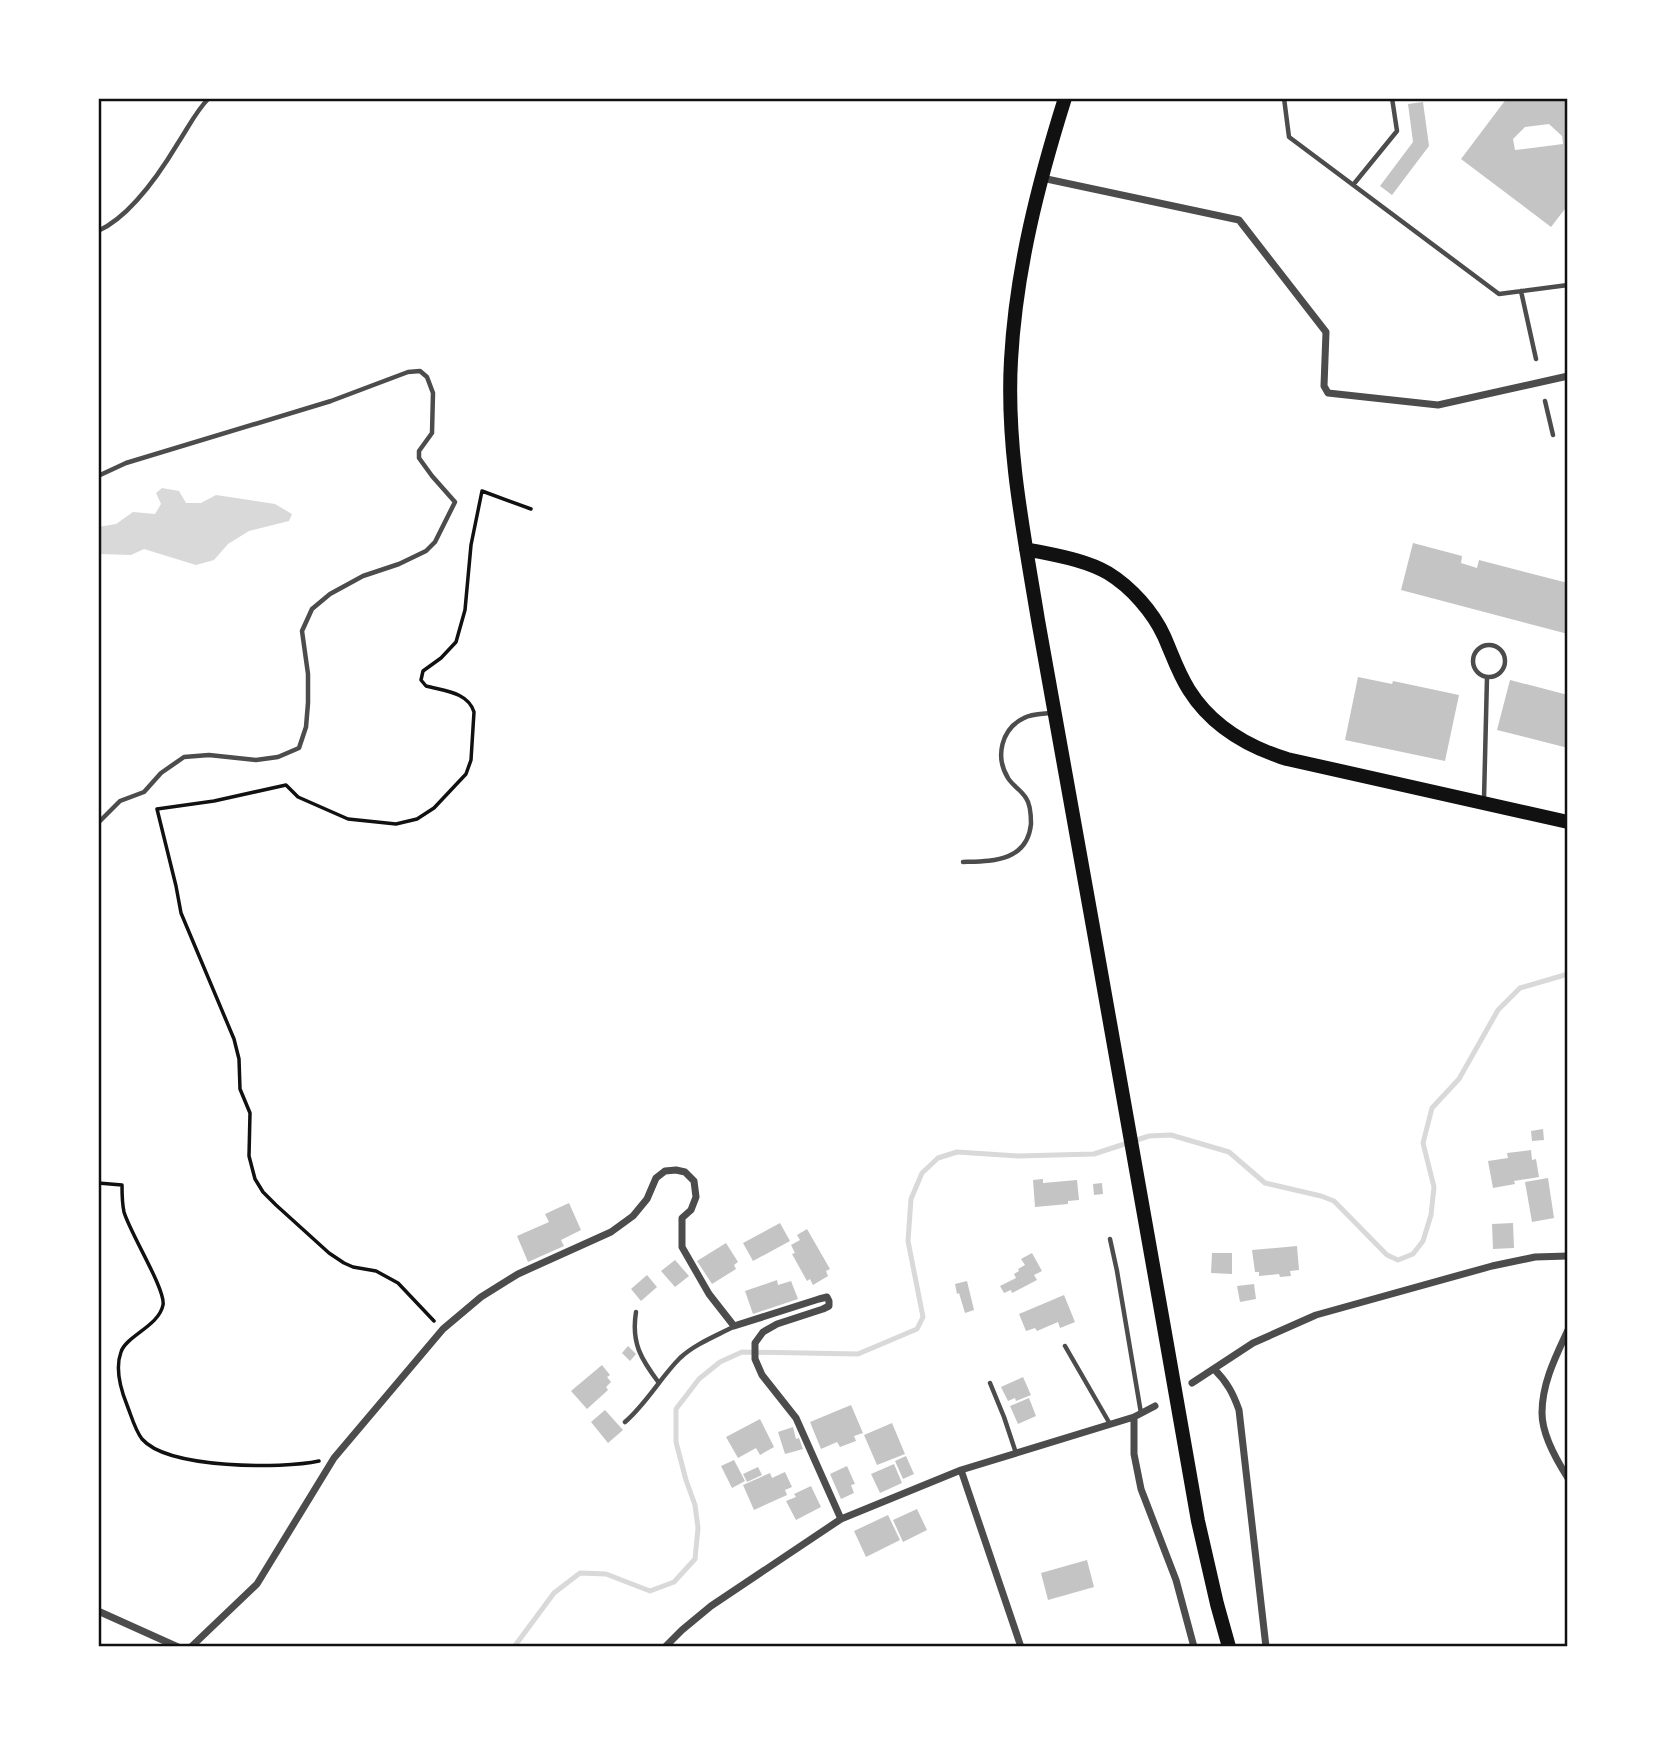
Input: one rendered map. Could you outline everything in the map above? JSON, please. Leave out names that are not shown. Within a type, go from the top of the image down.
[{"type":"main road","points":[[1065,98],[1032,214],[1021,271],[1011,363],[1013,459],[1054,713],[1198,1521],[1229,1647]]},
{"type":"main road","points":[[1026,549],[1091,565],[1109,574],[1129,590],[1154,619],[1189,690],[1200,705],[1230,732],[1247,743],[1287,759],[1568,822]]},
{"type":"street","points":[[1042,177],[1239,220],[1326,332],[1324,386],[1328,393],[1438,405],[1568,376]]},
{"type":"street","points":[[191,1647],[257,1584],[334,1458],[443,1329],[481,1297],[518,1274],[611,1232],[633,1216],[647,1199],[656,1178],[665,1171],[685,1172],[694,1181],[696,1197],[691,1210],[682,1219],[682,1247],[709,1294],[734,1326],[827,1297],[829,1306],[777,1324],[763,1332],[755,1343],[755,1359],[762,1375],[796,1418],[841,1519]]},
{"type":"street","points":[[1192,1383],[1253,1343],[1316,1315],[1492,1266],[1535,1256],[1568,1256]]},
{"type":"street","points":[[1568,1330],[1545,1386],[1542,1415],[1550,1444],[1568,1478]]},
{"type":"street","points":[[1214,1370],[1232,1390],[1239,1410],[1266,1647]]},
{"type":"street","points":[[665,1647],[712,1605],[841,1519],[961,1470],[1110,1424],[1155,1406]]},
{"type":"street","points":[[1137,1415],[1134,1454],[1141,1489],[1176,1580],[1194,1647]]},
{"type":"street","points":[[961,1470],[1021,1647]]},
{"type":"street","points":[[98,1611],[178,1647]]},
{"type":"lane","points":[[98,231],[106,228],[129,208],[152,184],[209,98]]},
{"type":"lane","points":[[1284,98],[1289,137],[1499,294],[1568,285]]},
{"type":"lane","points":[[1353,185],[1396,131],[1392,98]]},
{"type":"lane","points":[[1521,291],[1536,359]]},
{"type":"lane","points":[[98,476],[126,463],[331,401],[408,372],[420,371],[426,377],[433,393],[432,433],[419,451],[419,458],[454,502],[435,542],[426,551],[399,564],[363,576],[330,594],[312,609],[302,631],[308,703],[306,727],[299,747],[278,757],[256,760],[209,755],[184,757],[161,773],[144,792],[120,801],[98,823]]},
{"type":"lane","points":[[1545,401],[1553,435]]},
{"type":"lane","points":[[1493,644],[1505,655],[1505,666],[1498,675],[1488,677],[1478,673],[1473,658],[1482,646],[1493,644]]},
{"type":"lane","points":[[1484,803],[1488,677]]},
{"type":"lane","points":[[963,862],[994,861],[1009,857],[1020,850],[1030,828],[1031,814],[1027,800],[1009,780],[1000,752],[1004,737],[1019,721],[1025,717],[1054,713]]},
{"type":"lane","points":[[1110,1239],[1137,1415]]},
{"type":"lane","points":[[636,1312],[634,1328],[637,1347],[659,1383]]},
{"type":"lane","points":[[625,1422],[640,1409],[682,1357],[697,1345],[734,1326]]},
{"type":"lane","points":[[1065,1346],[1110,1424]]},
{"type":"lane","points":[[990,1383],[1016,1453]]},
{"type":"path","points":[[443,1329],[398,1283],[376,1271],[344,1263],[314,1240],[263,1192],[255,1178],[248,1156],[250,1113],[240,1089],[239,1059],[234,1039],[181,913],[157,809],[214,801],[286,785],[298,797],[348,819],[396,824],[417,819],[434,808],[466,774],[471,760],[474,712],[467,698],[426,686],[421,680],[423,671],[441,658],[456,642],[465,610],[471,545],[482,491],[531,509]]},
{"type":"path","points":[[98,1183],[122,1185],[124,1211],[131,1231],[162,1293],[163,1306],[151,1323],[125,1345],[118,1371],[125,1399],[142,1439],[178,1458],[228,1464],[302,1465],[334,1458]]},
{"type":"shaded area","points":[[162,488],[179,491],[186,503],[201,503],[216,495],[275,504],[292,514],[289,521],[249,531],[228,544],[214,560],[196,565],[144,549],[131,555],[98,553],[98,527],[116,524],[133,512],[155,514],[161,504],[156,493]]},
{"type":"building","points":[[1507,98],[1568,98],[1568,205],[1551,227],[1461,159]],"holes":[[[1549,124],[1562,136],[1563,144],[1515,150],[1513,139],[1525,127]]]},
{"type":"building","points":[[1423,102],[1429,146],[1392,195],[1380,186],[1413,142],[1408,104]]},
{"type":"building","points":[[1413,543],[1462,556],[1461,563],[1477,568],[1479,560],[1568,583],[1568,634],[1401,590]]},
{"type":"building","points":[[1358,677],[1392,684],[1393,681],[1459,695],[1445,761],[1345,740]]},
{"type":"building","points":[[1510,680],[1568,695],[1568,748],[1497,730]]},
{"type":"building","points":[[1543,1129],[1544,1140],[1532,1141],[1531,1131]]},
{"type":"building","points":[[1531,1150],[1532,1160],[1536,1159],[1539,1177],[1493,1188],[1488,1161],[1508,1158],[1507,1153]]},
{"type":"building","points":[[1548,1178],[1554,1218],[1532,1222],[1525,1182]]},
{"type":"building","points":[[1043,1179],[1043,1183],[1077,1180],[1079,1200],[1068,1201],[1068,1204],[1035,1207],[1033,1180]]},
{"type":"building","points":[[1102,1183],[1103,1194],[1094,1195],[1093,1184]]},
{"type":"building","points":[[569,1203],[581,1230],[561,1240],[564,1246],[528,1262],[517,1236],[549,1222],[545,1214]]},
{"type":"building","points":[[780,1223],[790,1241],[753,1261],[743,1243]]},
{"type":"building","points":[[1513,1223],[1514,1248],[1493,1249],[1492,1224]]},
{"type":"building","points":[[807,1229],[830,1269],[826,1271],[828,1276],[813,1285],[810,1279],[807,1281],[792,1254],[795,1253],[791,1245],[800,1240],[797,1235]]},
{"type":"building","points":[[726,1243],[738,1262],[734,1265],[736,1269],[712,1284],[697,1261]]},
{"type":"building","points":[[1297,1246],[1299,1270],[1290,1271],[1291,1276],[1259,1276],[1259,1272],[1255,1272],[1252,1250]]},
{"type":"building","points":[[1032,1253],[1042,1271],[1034,1275],[1037,1280],[1012,1293],[1011,1290],[1004,1293],[1000,1286],[1016,1278],[1014,1274],[1025,1265],[1021,1259]]},
{"type":"building","points":[[1212,1253],[1232,1253],[1232,1274],[1211,1273]]},
{"type":"building","points":[[675,1260],[689,1276],[675,1287],[661,1271]]},
{"type":"building","points":[[647,1275],[657,1287],[641,1301],[631,1289]]},
{"type":"building","points":[[777,1280],[778,1285],[791,1281],[798,1299],[753,1314],[745,1291]]},
{"type":"building","points":[[967,1281],[974,1310],[965,1313],[955,1284]]},
{"type":"building","points":[[1254,1284],[1256,1299],[1240,1302],[1237,1286]]},
{"type":"building","points":[[1064,1295],[1075,1322],[1060,1328],[1058,1322],[1037,1331],[1035,1328],[1026,1331],[1019,1314]]},
{"type":"building","points":[[628,1346],[636,1354],[630,1361],[622,1353]]},
{"type":"building","points":[[602,1365],[610,1375],[607,1377],[611,1382],[606,1387],[608,1390],[587,1409],[571,1391]]},
{"type":"building","points":[[1023,1377],[1031,1395],[1008,1401],[1001,1387]]},
{"type":"building","points":[[1029,1398],[1036,1416],[1018,1424],[1010,1406]]},
{"type":"building","points":[[851,1405],[863,1433],[854,1436],[856,1441],[840,1447],[837,1442],[821,1449],[810,1422]]},
{"type":"building","points":[[605,1410],[623,1430],[608,1443],[591,1422]]},
{"type":"building","points":[[760,1419],[774,1447],[760,1455],[756,1448],[738,1458],[726,1437]]},
{"type":"building","points":[[892,1423],[905,1454],[877,1465],[864,1435]]},
{"type":"building","points":[[793,1427],[796,1439],[799,1438],[803,1449],[785,1454],[778,1432]]},
{"type":"building","points":[[906,1456],[914,1474],[903,1479],[895,1461]]},
{"type":"building","points":[[734,1460],[745,1481],[732,1488],[721,1466]]},
{"type":"building","points":[[894,1464],[902,1483],[880,1493],[871,1474]]},
{"type":"building","points":[[847,1466],[855,1484],[851,1485],[854,1493],[841,1499],[830,1474]]},
{"type":"building","points":[[758,1467],[762,1475],[747,1482],[743,1474]]},
{"type":"building","points":[[785,1472],[792,1487],[785,1490],[787,1495],[754,1510],[743,1485],[770,1473],[772,1478]]},
{"type":"building","points":[[811,1486],[821,1507],[796,1520],[786,1501]]},
{"type":"building","points":[[917,1509],[927,1530],[903,1542],[893,1520]]},
{"type":"building","points":[[888,1515],[900,1540],[866,1557],[854,1531]]},
{"type":"building","points":[[1087,1560],[1094,1587],[1048,1600],[1041,1573]]},
{"type":"waterway","points":[[514,1647],[554,1593],[580,1573],[606,1574],[650,1591],[674,1582],[695,1559],[698,1528],[695,1505],[676,1442],[676,1409],[699,1379],[720,1362],[742,1352],[858,1354],[917,1329],[923,1317],[908,1241],[911,1199],[922,1173],[938,1158],[957,1152],[1018,1156],[1094,1154],[1149,1136],[1171,1135],[1229,1152],[1265,1183],[1334,1201],[1387,1255],[1398,1260],[1413,1254],[1423,1241],[1431,1215],[1434,1187],[1423,1143],[1432,1108],[1459,1079],[1498,1010],[1520,988],[1568,974]]}]
